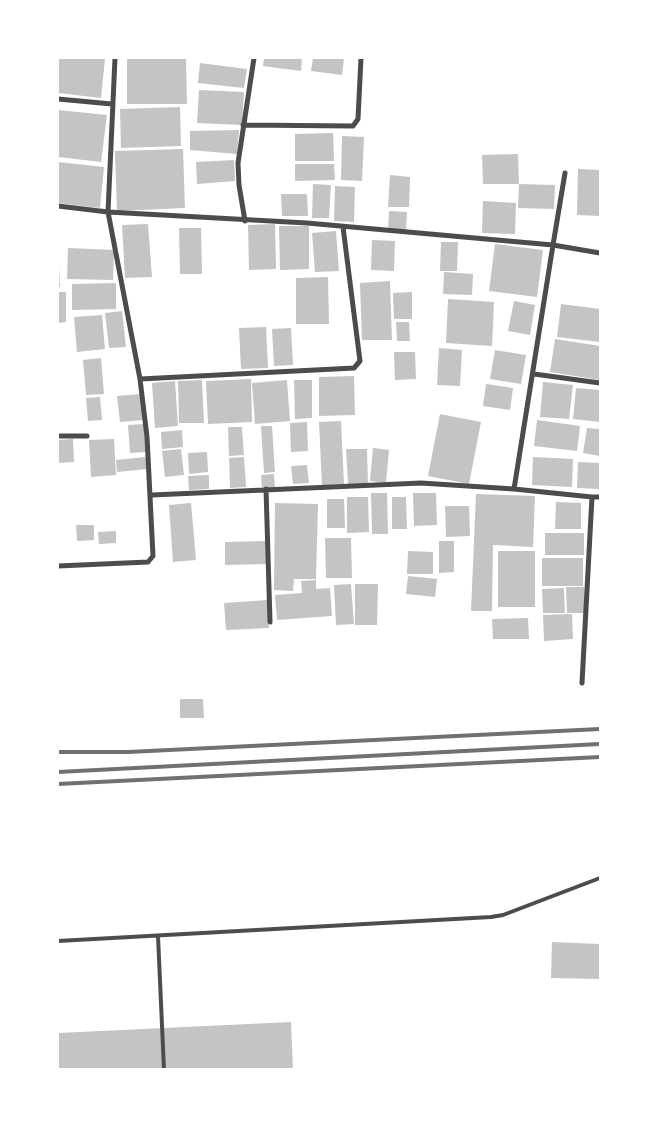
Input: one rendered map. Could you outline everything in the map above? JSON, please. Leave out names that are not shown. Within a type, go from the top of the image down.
[{"type":"street","points":[[58,566],[151,561],[153,556],[152,495],[140,379],[108,212],[115,58]]},
{"type":"street","points":[[245,221],[238,174],[243,125],[254,58]]},
{"type":"street","points":[[243,125],[353,126],[358,119],[361,58]]},
{"type":"street","points":[[58,100],[112,104]]},
{"type":"street","points":[[514,489],[565,173]]},
{"type":"street","points":[[58,206],[108,212],[343,227],[554,245],[600,253]]},
{"type":"street","points":[[140,379],[354,368],[360,361],[343,227]]},
{"type":"street","points":[[534,374],[600,383]]},
{"type":"street","points":[[58,436],[86,436]]},
{"type":"street","points":[[152,495],[421,483],[600,497]]},
{"type":"street","points":[[266,489],[270,622]]},
{"type":"street","points":[[582,683],[592,497]]},
{"type":"lane","points":[[58,941],[491,917],[509,913],[600,878]]},
{"type":"lane","points":[[158,936],[164,1070]]},
{"type":"building","points":[[58,58],[105,59],[101,98],[58,93]]},
{"type":"building","points":[[264,58],[302,58],[301,71],[263,66]]},
{"type":"building","points":[[313,58],[344,58],[342,75],[311,71]]},
{"type":"building","points":[[127,59],[186,59],[187,104],[127,104]]},
{"type":"building","points":[[200,63],[247,69],[244,88],[198,83]]},
{"type":"building","points":[[199,90],[244,92],[242,125],[197,123]]},
{"type":"building","points":[[180,107],[181,146],[121,148],[120,109]]},
{"type":"building","points":[[58,110],[107,115],[101,162],[58,157]]},
{"type":"building","points":[[239,130],[237,154],[190,150],[190,131]]},
{"type":"building","points":[[333,133],[334,161],[295,161],[295,134]]},
{"type":"building","points":[[342,136],[364,137],[362,181],[341,180]]},
{"type":"building","points":[[183,149],[185,208],[117,211],[115,151]]},
{"type":"building","points":[[518,154],[519,184],[483,184],[482,155]]},
{"type":"building","points":[[234,160],[235,181],[197,184],[196,162]]},
{"type":"building","points":[[58,162],[104,167],[100,208],[58,203]]},
{"type":"building","points":[[295,164],[334,164],[335,180],[295,181]]},
{"type":"building","points":[[578,169],[600,170],[600,216],[577,215]]},
{"type":"building","points":[[390,175],[410,177],[409,207],[388,207]]},
{"type":"building","points":[[313,184],[331,185],[329,218],[312,218]]},
{"type":"building","points":[[519,184],[555,185],[554,209],[518,208]]},
{"type":"building","points":[[335,186],[355,187],[354,222],[334,221]]},
{"type":"building","points":[[281,194],[307,194],[308,216],[282,216]]},
{"type":"building","points":[[483,201],[516,203],[515,234],[482,233]]},
{"type":"building","points":[[389,211],[407,212],[406,231],[388,230]]},
{"type":"building","points":[[148,224],[152,277],[125,278],[122,225]]},
{"type":"building","points":[[275,224],[276,269],[249,270],[248,225]]},
{"type":"building","points":[[279,226],[309,226],[309,269],[280,270]]},
{"type":"building","points":[[179,228],[201,228],[202,274],[180,274]]},
{"type":"building","points":[[336,231],[339,271],[315,272],[312,233]]},
{"type":"building","points":[[372,240],[395,241],[394,271],[371,270]]},
{"type":"building","points":[[441,242],[458,242],[457,271],[440,271]]},
{"type":"building","points":[[495,244],[543,250],[537,297],[489,291]]},
{"type":"building","points":[[68,248],[114,250],[113,280],[67,279]]},
{"type":"building","points":[[59,267],[60,287],[58,287]]},
{"type":"building","points":[[444,272],[473,274],[472,295],[443,294]]},
{"type":"building","points":[[328,277],[329,324],[296,324],[296,278]]},
{"type":"building","points":[[390,281],[392,340],[362,340],[360,283]]},
{"type":"building","points":[[116,283],[116,309],[72,310],[72,284]]},
{"type":"building","points":[[58,292],[66,292],[66,322],[58,323]]},
{"type":"building","points":[[412,292],[412,319],[394,319],[393,293]]},
{"type":"building","points":[[448,299],[494,302],[492,346],[446,343]]},
{"type":"building","points":[[514,301],[535,305],[530,335],[508,331]]},
{"type":"building","points":[[561,304],[600,309],[600,342],[557,337]]},
{"type":"building","points":[[122,311],[126,347],[109,348],[105,313]]},
{"type":"building","points":[[102,315],[105,349],[77,352],[74,317]]},
{"type":"building","points":[[396,322],[409,322],[410,341],[397,341]]},
{"type":"building","points":[[266,327],[268,368],[241,369],[239,328]]},
{"type":"building","points":[[291,328],[293,365],[274,366],[272,329]]},
{"type":"building","points":[[555,339],[600,346],[600,380],[550,372]]},
{"type":"building","points":[[439,348],[462,350],[460,386],[437,385]]},
{"type":"building","points":[[495,350],[526,355],[521,384],[490,379]]},
{"type":"building","points":[[394,352],[415,352],[416,379],[395,380]]},
{"type":"building","points":[[101,358],[104,394],[86,395],[83,360]]},
{"type":"building","points":[[354,376],[355,415],[319,416],[319,377]]},
{"type":"building","points":[[251,379],[252,422],[208,424],[206,381]]},
{"type":"building","points":[[202,380],[204,423],[179,423],[178,381]]},
{"type":"building","points":[[287,380],[290,421],[255,424],[252,383]]},
{"type":"building","points":[[294,380],[312,380],[312,418],[295,419]]},
{"type":"building","points":[[175,381],[178,426],[155,428],[152,383]]},
{"type":"building","points":[[543,382],[573,385],[569,419],[540,417]]},
{"type":"building","points":[[486,384],[513,388],[510,410],[483,406]]},
{"type":"building","points":[[576,388],[600,390],[600,422],[573,419]]},
{"type":"building","points":[[141,394],[144,420],[120,422],[117,396]]},
{"type":"building","points":[[100,397],[102,420],[88,421],[86,398]]},
{"type":"building","points":[[440,414],[481,422],[469,484],[428,476]]},
{"type":"building","points":[[537,420],[580,426],[577,451],[534,446]]},
{"type":"building","points":[[341,421],[344,484],[322,486],[319,422]]},
{"type":"building","points":[[307,422],[308,451],[291,452],[290,423]]},
{"type":"building","points":[[144,424],[146,452],[130,453],[128,425]]},
{"type":"building","points":[[261,426],[272,426],[275,472],[264,473]]},
{"type":"building","points":[[228,427],[242,427],[244,455],[229,456]]},
{"type":"building","points":[[587,428],[600,429],[600,456],[583,453]]},
{"type":"building","points":[[182,430],[183,447],[162,449],[161,432]]},
{"type":"building","points":[[73,439],[74,462],[58,463],[58,440]]},
{"type":"building","points":[[114,439],[116,475],[91,477],[89,440]]},
{"type":"building","points":[[373,448],[389,450],[386,483],[370,481]]},
{"type":"building","points":[[181,449],[184,475],[165,477],[162,451]]},
{"type":"building","points":[[346,449],[367,449],[368,484],[348,484]]},
{"type":"building","points":[[207,452],[208,472],[189,474],[188,453]]},
{"type":"building","points":[[145,457],[147,469],[117,472],[116,460]]},
{"type":"building","points":[[244,457],[246,487],[230,488],[229,458]]},
{"type":"building","points":[[533,457],[573,459],[572,487],[532,485]]},
{"type":"building","points":[[578,462],[600,463],[600,489],[577,488]]},
{"type":"building","points":[[307,465],[309,483],[293,484],[291,466]]},
{"type":"building","points":[[274,474],[275,488],[262,489],[261,475]]},
{"type":"building","points":[[209,475],[209,489],[189,490],[188,476]]},
{"type":"building","points":[[371,493],[387,493],[388,534],[372,534]]},
{"type":"building","points":[[413,493],[436,493],[437,525],[414,526]]},
{"type":"building","points":[[476,494],[535,496],[533,547],[493,545],[492,611],[471,611]]},
{"type":"building","points":[[347,497],[368,497],[369,532],[347,533]]},
{"type":"building","points":[[392,497],[406,497],[407,529],[392,529]]},
{"type":"building","points":[[327,499],[344,499],[345,528],[327,528]]},
{"type":"building","points":[[556,502],[581,503],[581,529],[555,529]]},
{"type":"building","points":[[191,503],[196,560],[173,562],[169,505]]},
{"type":"building","points":[[275,503],[318,504],[316,579],[294,579],[293,591],[274,590]]},
{"type":"building","points":[[445,506],[469,506],[470,536],[446,537]]},
{"type":"building","points":[[76,525],[94,525],[94,540],[77,541]]},
{"type":"building","points":[[116,531],[116,543],[99,544],[98,532]]},
{"type":"building","points":[[545,533],[584,533],[584,555],[545,555]]},
{"type":"building","points":[[325,538],[351,538],[352,578],[326,578]]},
{"type":"building","points":[[266,541],[267,564],[225,565],[225,542]]},
{"type":"building","points":[[439,541],[454,541],[454,572],[439,573]]},
{"type":"building","points":[[408,551],[433,552],[433,574],[407,574]]},
{"type":"building","points":[[498,551],[535,551],[535,607],[498,607]]},
{"type":"building","points":[[542,558],[583,558],[583,586],[542,586]]},
{"type":"building","points":[[408,576],[437,579],[435,597],[406,594]]},
{"type":"building","points":[[316,580],[316,589],[330,588],[332,616],[277,620],[275,595],[302,593],[301,581]]},
{"type":"building","points":[[351,584],[354,624],[336,625],[334,585]]},
{"type":"building","points":[[355,584],[378,584],[377,625],[355,625]]},
{"type":"building","points":[[566,587],[584,587],[585,613],[567,613]]},
{"type":"building","points":[[564,588],[565,613],[543,613],[542,589]]},
{"type":"building","points":[[268,600],[269,628],[226,630],[224,603]]},
{"type":"building","points":[[572,614],[573,639],[544,641],[543,615]]},
{"type":"building","points":[[528,618],[529,639],[493,639],[492,619]]},
{"type":"building","points":[[180,699],[203,699],[204,718],[180,718]]},
{"type":"building","points":[[552,942],[600,944],[600,979],[551,978]]},
{"type":"building","points":[[291,1022],[293,1070],[58,1070],[58,1033]]},
{"type":"railway","points":[[58,752],[128,752],[600,729]]},
{"type":"railway","points":[[58,772],[600,744]]},
{"type":"railway","points":[[58,784],[600,757]]}]
